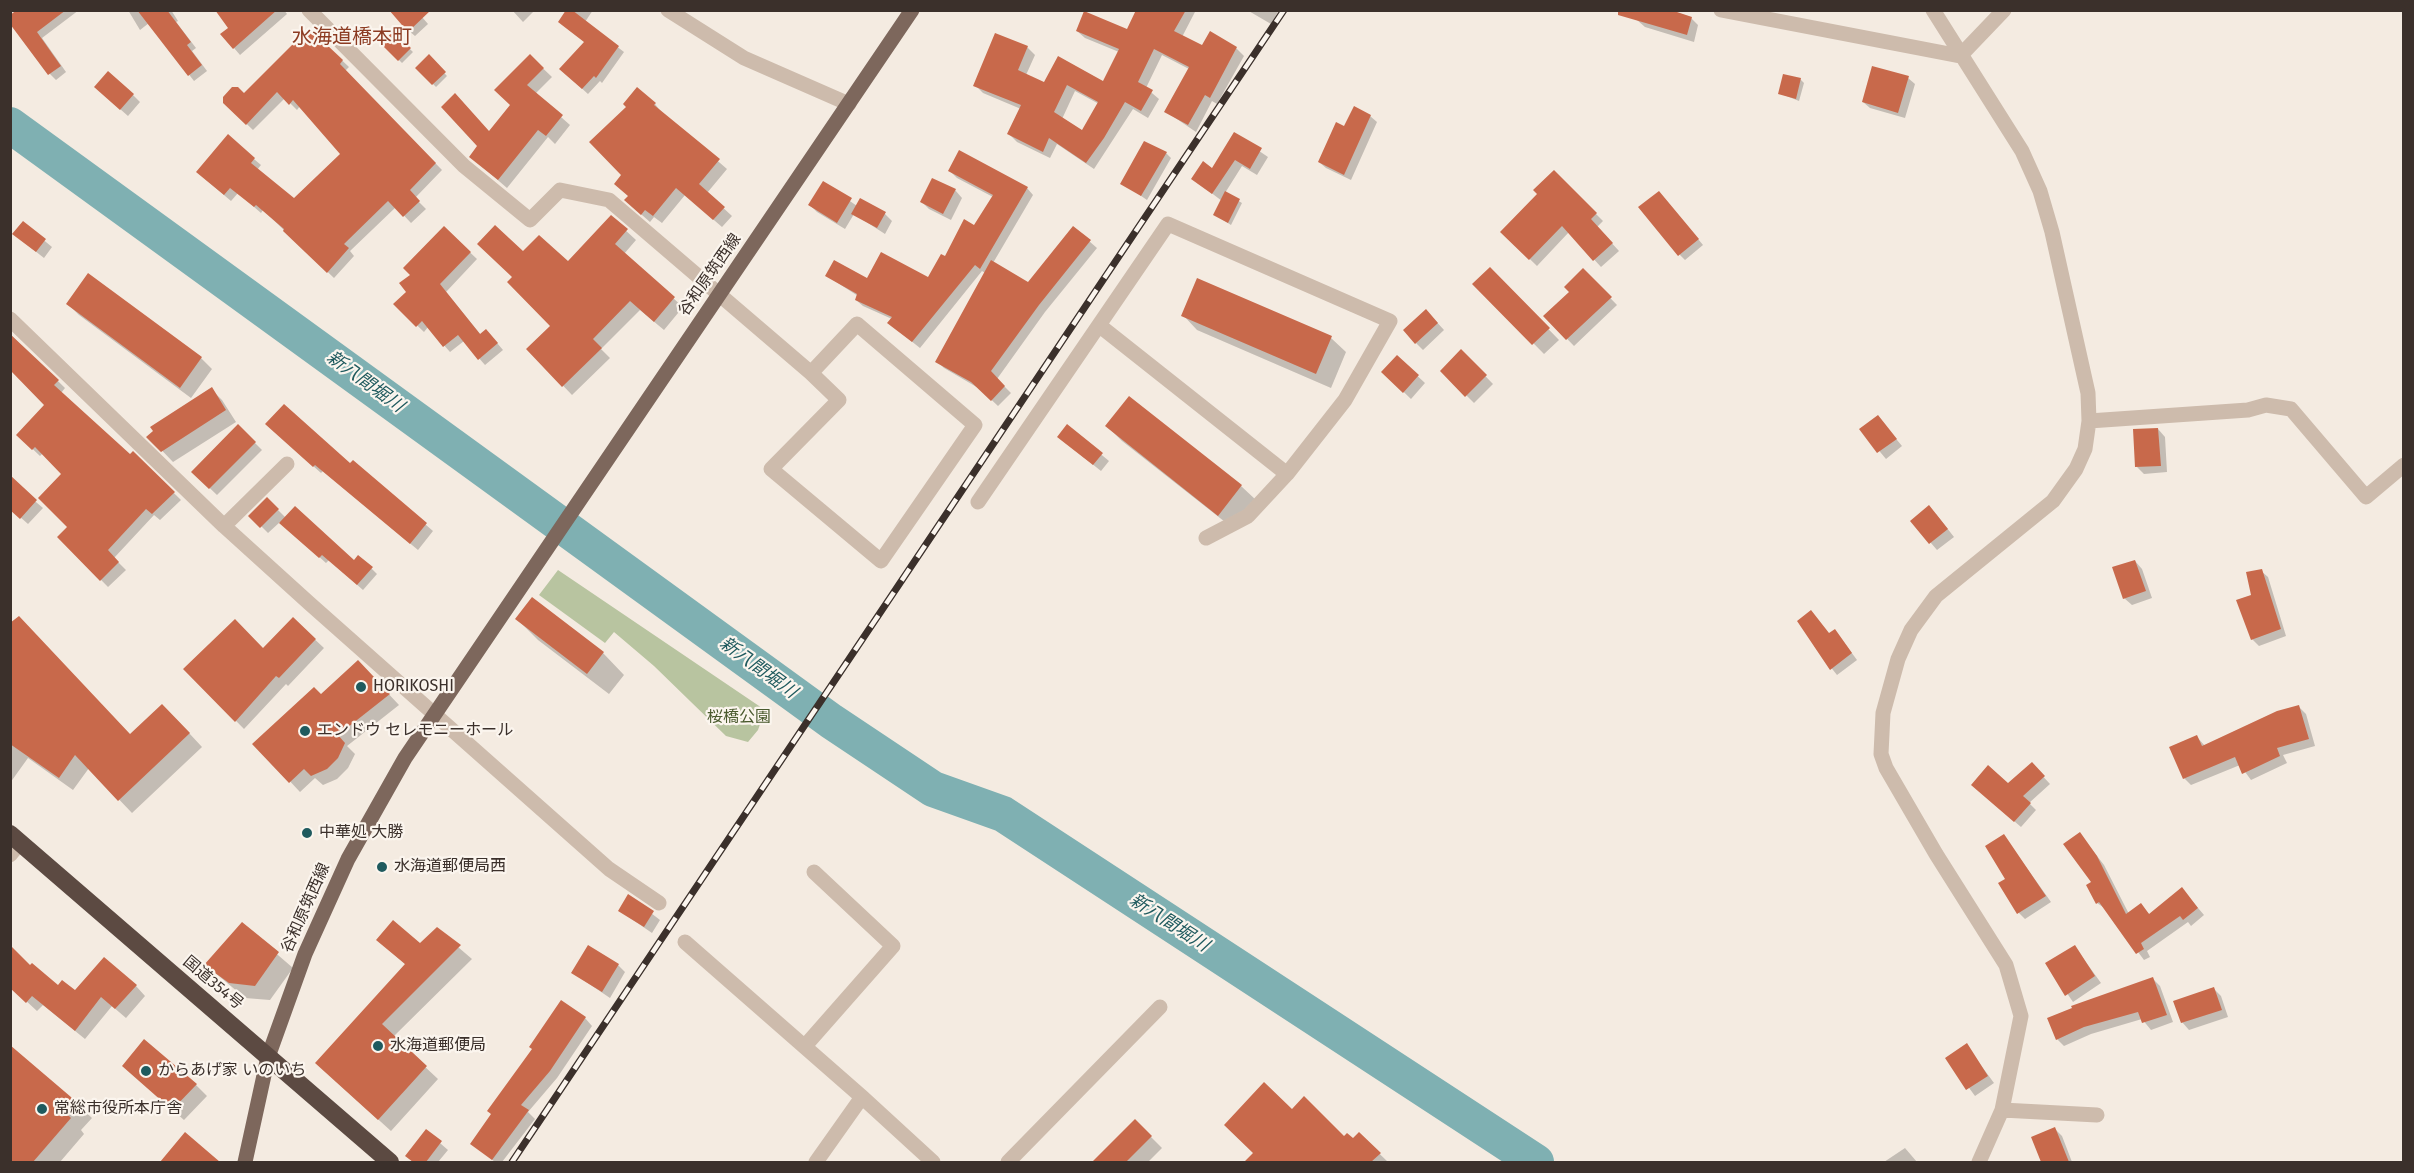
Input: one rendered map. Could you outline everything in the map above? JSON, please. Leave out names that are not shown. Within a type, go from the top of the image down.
[{"type":"highway","name":"国道354号","points":[[14,844],[390,1162]]},
{"type":"main road","name":"谷和原筑西線","points":[[245,1162],[268,1057],[305,954],[348,859],[405,758],[434,712],[912,10]]},
{"type":"street","points":[[309,10],[464,166],[530,220],[560,190],[609,200],[811,373],[839,400],[771,469],[880,561],[975,425],[857,324],[811,373]]},
{"type":"street","points":[[668,10],[744,58],[849,104]]},
{"type":"street","points":[[1721,10],[1960,56]]},
{"type":"street","points":[[1933,10],[2022,151],[2040,190],[2052,232],[2088,393],[2089,421],[2080,459],[2053,501],[1936,596],[1911,630],[1898,659],[1883,713],[1881,754],[1886,768],[1936,854],[2006,964],[2021,1016],[2002,1110],[1979,1162]]},
{"type":"street","points":[[1960,56],[2004,10]]},
{"type":"street","points":[[978,502],[1168,224],[1390,321],[1345,400],[1287,474],[1248,516],[1206,538]]},
{"type":"street","points":[[10,319],[224,526],[609,869],[659,903]]},
{"type":"street","points":[[1100,326],[1287,474]]},
{"type":"street","points":[[2089,421],[2248,410],[2266,405],[2291,409],[2366,497],[2403,465]]},
{"type":"street","points":[[224,526],[287,464]]},
{"type":"street","points":[[805,1046],[893,946],[814,872]]},
{"type":"street","points":[[685,942],[862,1096],[933,1162]]},
{"type":"street","points":[[1008,1162],[1160,1008]]},
{"type":"street","points":[[816,1162],[862,1096]]},
{"type":"street","points":[[2002,1110],[2097,1114]]},
{"type":"green space","name":"桜橋公園","points":[[558,570],[765,710],[758,730],[748,742],[726,736],[654,666],[614,632],[605,643],[539,595]]},
{"type":"building","points":[[17,10],[66,10],[37,32],[61,66],[48,75],[10,24],[10,15]]},
{"type":"building","points":[[137,10],[167,10],[191,42],[187,45],[202,65],[188,76]]},
{"type":"building","points":[[215,10],[277,10],[233,49],[220,34],[228,28]]},
{"type":"building","points":[[389,10],[431,10],[408,32]]},
{"type":"building","points":[[566,10],[572,10],[619,46],[596,78],[594,76],[582,89],[559,69],[584,42],[558,22]]},
{"type":"building","points":[[1136,10],[1186,10],[1174,31],[1202,45],[1210,31],[1237,47],[1210,98],[1205,95],[1188,125],[1164,112],[1189,67],[1154,49],[1138,82],[1153,90],[1141,111],[1125,102],[1086,163],[1049,138],[1043,152],[1007,134],[1021,105],[973,86],[995,33],[1028,46],[1018,70],[1044,82],[1058,56],[1103,81],[1119,49],[1076,31],[1084,11],[1127,29]],"holes":[[[1067,85],[1098,102],[1082,130],[1054,112]]]},
{"type":"building","points":[[1618,10],[1671,10],[1692,17],[1687,35],[1618,15]]},
{"type":"building","points":[[309,28],[343,60],[340,64],[436,163],[410,190],[420,201],[403,217],[388,201],[344,244],[349,248],[327,273],[283,231],[284,229],[256,205],[254,207],[230,188],[224,195],[196,172],[228,134],[255,158],[251,163],[294,198],[340,154],[293,100],[289,105],[277,92],[246,125],[223,103],[223,97],[232,87],[238,87],[244,93]]},
{"type":"building","points":[[393,31],[411,48],[398,61],[381,44]]},
{"type":"building","points":[[429,54],[446,72],[432,85],[415,68]]},
{"type":"building","points":[[530,54],[544,68],[527,85],[563,115],[546,136],[538,130],[498,180],[469,157],[477,146],[441,107],[455,93],[489,131],[510,105],[494,90]]},
{"type":"building","points":[[1872,66],[1909,76],[1898,113],[1862,102]]},
{"type":"building","points":[[108,71],[134,94],[120,110],[94,87]]},
{"type":"building","points":[[1783,74],[1801,78],[1796,99],[1778,94]]},
{"type":"building","points":[[637,87],[656,103],[654,105],[720,159],[699,184],[725,207],[713,220],[676,188],[653,216],[645,210],[641,215],[624,200],[628,196],[614,184],[621,175],[589,142],[626,107],[623,104]]},
{"type":"building","points":[[1354,106],[1371,115],[1344,175],[1318,162],[1336,122],[1344,126]]},
{"type":"building","points":[[1234,132],[1262,148],[1250,169],[1235,160],[1212,194],[1191,179],[1203,161],[1212,168]]},
{"type":"building","points":[[1144,141],[1167,152],[1141,196],[1120,184]]},
{"type":"building","points":[[959,150],[1028,187],[980,269],[975,265],[912,342],[887,323],[892,317],[855,300],[857,294],[825,276],[834,260],[867,278],[881,252],[928,277],[941,254],[945,256],[964,219],[974,225],[993,195],[948,171]]},
{"type":"building","points":[[1554,170],[1597,213],[1591,219],[1613,243],[1593,261],[1562,226],[1529,260],[1500,232],[1537,194],[1533,190]]},
{"type":"building","points":[[932,178],[956,189],[943,214],[920,202]]},
{"type":"building","points":[[823,181],[852,198],[837,223],[808,205]]},
{"type":"building","points":[[1225,191],[1240,199],[1228,223],[1213,215]]},
{"type":"building","points":[[1659,191],[1699,239],[1678,256],[1638,207]]},
{"type":"building","points":[[860,198],[886,212],[877,228],[851,214]]},
{"type":"building","points":[[611,215],[628,229],[615,244],[675,297],[654,322],[630,301],[593,339],[602,348],[562,387],[526,349],[550,326],[507,282],[512,277],[477,244],[495,225],[523,251],[539,235],[568,261]]},
{"type":"building","points":[[23,221],[46,239],[36,252],[12,234]]},
{"type":"building","points":[[444,226],[471,252],[440,284],[480,334],[486,329],[498,343],[478,360],[458,335],[443,347],[422,321],[416,327],[393,304],[406,292],[399,283],[410,275],[403,268]]},
{"type":"building","points":[[1073,226],[1091,240],[1039,305],[991,371],[1005,386],[991,401],[971,382],[935,362],[991,260],[1028,282]]},
{"type":"building","points":[[1490,267],[1550,328],[1532,345],[1472,284]]},
{"type":"building","points":[[1583,268],[1612,297],[1566,340],[1543,316],[1569,292],[1564,287]]},
{"type":"building","points":[[88,273],[202,357],[180,388],[66,304]]},
{"type":"building","points":[[1197,278],[1332,336],[1316,374],[1181,316]]},
{"type":"building","points":[[1426,309],[1438,323],[1415,344],[1403,330]]},
{"type":"building","points":[[10,334],[59,380],[54,385],[130,454],[133,451],[175,492],[152,514],[146,509],[108,550],[119,562],[100,581],[57,537],[67,527],[38,498],[61,474],[35,447],[32,450],[16,435],[44,405],[10,370]]},
{"type":"building","points":[[1461,349],[1487,375],[1465,397],[1440,371]]},
{"type":"building","points":[[1397,355],[1419,375],[1403,393],[1381,372]]},
{"type":"building","points":[[212,387],[226,410],[161,452],[146,437],[153,431],[150,427]]},
{"type":"building","points":[[1129,396],[1242,485],[1218,516],[1105,426]]},
{"type":"building","points":[[284,404],[350,463],[353,460],[427,523],[410,544],[315,465],[313,467],[265,424]]},
{"type":"building","points":[[1878,415],[1897,439],[1877,453],[1859,429]]},
{"type":"building","points":[[238,424],[256,442],[209,489],[191,472]]},
{"type":"building","points":[[1067,424],[1103,453],[1093,465],[1057,437]]},
{"type":"building","points":[[2158,428],[2161,466],[2135,467],[2133,429]]},
{"type":"building","points":[[10,475],[37,500],[20,519],[10,510]]},
{"type":"building","points":[[267,497],[279,509],[260,528],[248,516]]},
{"type":"building","points":[[1929,505],[1948,529],[1929,544],[1910,521]]},
{"type":"building","points":[[295,506],[354,560],[358,555],[373,567],[357,585],[322,555],[319,558],[279,523]]},
{"type":"building","points":[[2135,560],[2146,591],[2123,599],[2112,567]]},
{"type":"building","points":[[2262,569],[2281,629],[2251,640],[2236,600],[2251,595],[2246,572]]},
{"type":"building","points":[[532,597],[604,652],[587,674],[515,619]]},
{"type":"building","points":[[1811,610],[1829,633],[1835,629],[1852,653],[1830,670],[1797,621]]},
{"type":"building","points":[[19,616],[130,734],[162,704],[190,733],[118,801],[75,755],[59,778],[10,744],[10,623]]},
{"type":"building","points":[[293,617],[316,639],[279,678],[276,676],[235,722],[183,669],[235,619],[263,648]]},
{"type":"building","name":"エンドウ セレモニーホール","points":[[358,660],[390,694],[338,735],[345,743],[338,758],[327,769],[311,776],[304,769],[289,783],[252,744],[314,687],[321,694]]},
{"type":"building","points":[[2299,705],[2309,739],[2277,748],[2280,756],[2242,774],[2235,757],[2183,779],[2169,747],[2197,735],[2202,746],[2277,711]]},
{"type":"building","points":[[2032,762],[2045,776],[2023,796],[2031,803],[2014,822],[1971,785],[1988,765],[2008,783]]},
{"type":"building","points":[[2080,832],[2097,856],[2126,914],[2141,903],[2149,914],[2182,887],[2198,908],[2183,920],[2180,916],[2141,943],[2144,949],[2136,954],[2099,902],[2096,904],[2086,885],[2091,882],[2063,844]]},
{"type":"building","points":[[2004,834],[2046,896],[2017,914],[1998,883],[2005,879],[1985,846]]},
{"type":"building","points":[[628,894],[654,911],[644,927],[618,911]]},
{"type":"building","points":[[393,920],[420,943],[437,927],[461,945],[382,1024],[427,1066],[378,1120],[315,1063],[405,964],[376,940]]},
{"type":"building","points":[[242,922],[279,952],[255,986],[229,983],[204,965]]},
{"type":"building","points":[[10,945],[30,965],[32,963],[58,985],[62,980],[75,990],[104,957],[137,985],[115,1009],[101,997],[75,1031],[32,996],[26,1003],[10,988]]},
{"type":"building","points":[[588,945],[619,964],[602,992],[571,973]]},
{"type":"building","points":[[2075,945],[2095,976],[2065,996],[2045,963]]},
{"type":"building","points":[[2153,977],[2167,1015],[2142,1023],[2138,1012],[2084,1027],[2056,1040],[2047,1018],[2072,1008],[2071,1006]]},
{"type":"building","points":[[2214,987],[2222,1010],[2181,1023],[2173,1001]]},
{"type":"building","points":[[561,1000],[586,1017],[550,1071],[521,1105],[529,1110],[492,1160],[470,1144],[491,1114],[487,1111],[532,1049],[529,1047]]},
{"type":"building","points":[[144,1039],[197,1084],[172,1110],[122,1066]]},
{"type":"building","points":[[1967,1043],[1988,1076],[1966,1090],[1945,1058]]},
{"type":"building","name":"常総市役所本庁舎","points":[[10,1045],[78,1103],[68,1115],[71,1118],[33,1162],[10,1162]]},
{"type":"building","points":[[1264,1082],[1292,1109],[1304,1096],[1344,1136],[1347,1133],[1353,1138],[1359,1132],[1381,1153],[1371,1162],[1244,1162],[1253,1153],[1224,1125]]},
{"type":"building","points":[[1135,1119],[1152,1136],[1126,1162],[1092,1162]]},
{"type":"building","points":[[2055,1127],[2069,1162],[2041,1162],[2031,1137]]},
{"type":"building","points":[[426,1129],[442,1141],[426,1162],[413,1162],[405,1156]]},
{"type":"building","points":[[185,1132],[220,1162],[160,1162]]},
{"type":"waterway","name":"新八間堀川","points":[[10,125],[831,721],[933,789],[1003,814],[1536,1162]]},
{"type":"railway","points":[[512,1162],[1284,10]]},
{"type":"place","name":"HORIKOSHI","points":[[361,687]]},
{"type":"place","name":"エンドウ セレモニーホール","points":[[305,731]]},
{"type":"place","name":"中華処 大勝","points":[[307,833]]},
{"type":"place","name":"水海道郵便局西","points":[[382,867]]},
{"type":"place","name":"水海道郵便局","points":[[378,1046]]},
{"type":"place","name":"からあげ家 いのいち","points":[[146,1071]]},
{"type":"place","name":"常総市役所本庁舎","points":[[42,1109]]},
{"type":"district","name":"水海道橋本町","points":[[352,37]]}]
